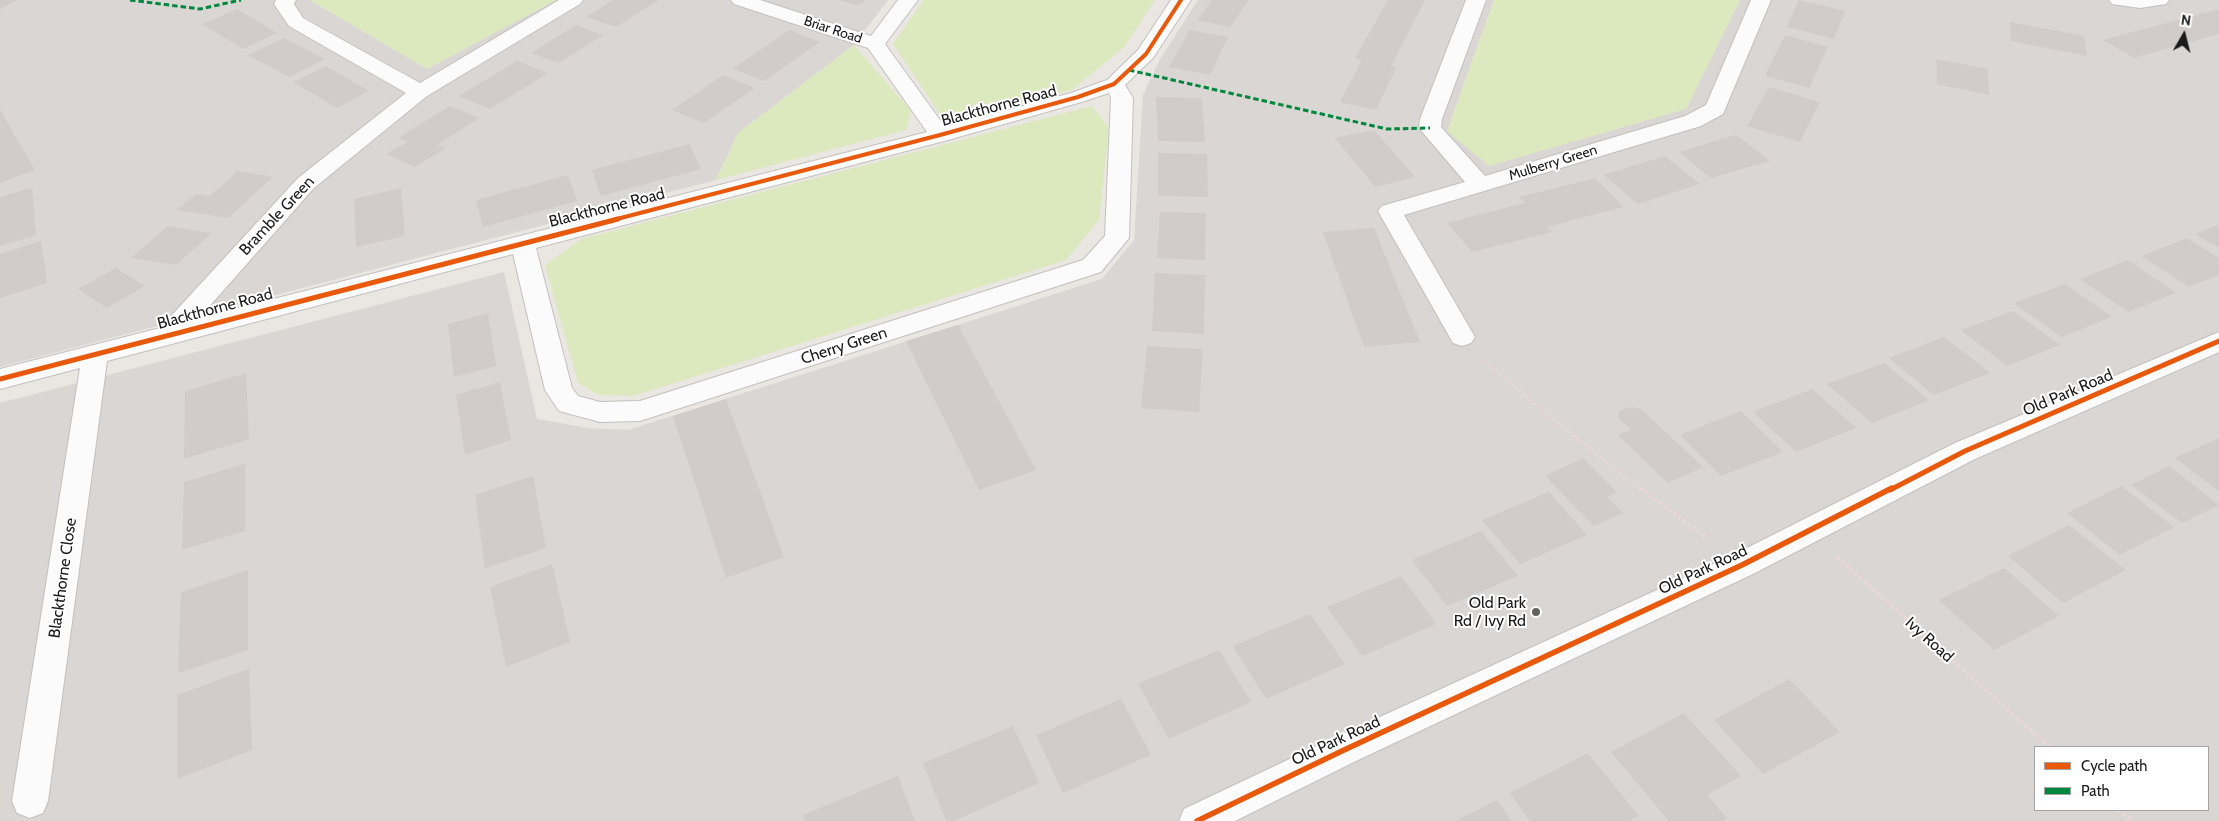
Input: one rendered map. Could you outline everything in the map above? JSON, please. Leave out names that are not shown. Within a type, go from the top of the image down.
[{"type":"street","points":[[286,0],[284,4],[296,22],[420,92]]},
{"type":"street","name":"Bramble Green","points":[[170,334],[306,183],[420,92],[573,0]]},
{"type":"street","name":"Briar Road","points":[[741,0],[876,44],[940,135]]},
{"type":"street","points":[[876,44],[908,0]]},
{"type":"street","name":"Blackthorne Road","points":[[0,379],[940,135],[1078,97],[1114,84],[1146,54],[1181,0]]},
{"type":"street","points":[[1476,0],[1431,119],[1430,128],[1480,185]]},
{"type":"street","name":"Mulberry Green","points":[[1462,337],[1390,212],[1693,121],[1715,109],[1761,0]]},
{"type":"street","points":[[2119,0],[2140,2],[2158,0]]},
{"type":"street","name":"Cherry Green","points":[[523,242],[559,390],[569,404],[600,412],[640,411],[1092,266],[1117,238],[1122,98],[1114,84]]},
{"type":"street","name":"Old Park Road","points":[[1197,821],[1344,750],[1742,565],[1965,452],[2219,341]]},
{"type":"street","name":"Blackthorne Close","points":[[30,801],[95,354]]},
{"type":"path","points":[[1462,337],[1483,360],[1608,464],[1742,565]]},
{"type":"path","points":[[2119,811],[2131,821]]},
{"type":"shaded area","points":[[0,0],[310,0],[427,69],[556,0],[888,0],[854,45],[738,133],[716,180],[0,367]]},
{"type":"shaded area","points":[[1198,0],[1494,0],[1447,131],[1686,109],[1740,0],[2219,0],[2219,821],[0,821],[0,403],[504,272],[537,419],[589,428],[628,430],[1102,279],[1134,240],[1143,95],[1159,61]]},
{"type":"green space","points":[[310,0],[556,0],[427,69]]},
{"type":"green space","points":[[924,0],[1155,0],[1124,47],[1072,90],[945,122],[893,44]]},
{"type":"green space","points":[[1494,0],[1740,0],[1686,109],[1489,166],[1447,131]]},
{"type":"green space","points":[[854,45],[911,111],[906,130],[716,180],[738,133]]},
{"type":"green space","points":[[1092,106],[1109,128],[1099,220],[1066,260],[633,396],[599,395],[578,383],[545,265],[581,239]]},
{"type":"building","points":[[0,0],[17,0],[0,9]]},
{"type":"building","points":[[613,0],[659,0],[616,27],[586,17]]},
{"type":"building","points":[[839,0],[866,0],[858,6]]},
{"type":"building","points":[[1212,0],[1249,0],[1230,27],[1197,20]]},
{"type":"building","points":[[1388,0],[1425,0],[1391,66],[1396,68],[1376,110],[1340,102],[1362,60],[1355,58]]},
{"type":"building","points":[[1799,0],[1845,11],[1834,39],[1787,27]]},
{"type":"building","points":[[237,9],[277,33],[243,49],[202,24]]},
{"type":"building","points":[[2219,9],[2219,34],[2134,58],[2103,40]]},
{"type":"building","points":[[2010,22],[2084,36],[2087,56],[2011,41]]},
{"type":"building","points":[[576,25],[603,35],[559,63],[531,53]]},
{"type":"building","points":[[789,30],[820,42],[764,81],[733,69]]},
{"type":"building","points":[[1190,30],[1228,37],[1210,75],[1169,67]]},
{"type":"building","points":[[1785,35],[1828,47],[1809,88],[1765,76]]},
{"type":"building","points":[[284,38],[325,59],[289,77],[248,55]]},
{"type":"building","points":[[1936,59],[1988,69],[1989,95],[1937,84]]},
{"type":"building","points":[[517,61],[548,73],[490,109],[459,96]]},
{"type":"building","points":[[326,66],[369,91],[337,108],[293,82]]},
{"type":"building","points":[[723,75],[755,88],[704,123],[672,110]]},
{"type":"building","points":[[1769,87],[1820,102],[1800,142],[1747,126]]},
{"type":"building","points":[[1156,97],[1202,98],[1205,142],[1158,141]]},
{"type":"building","points":[[450,106],[479,118],[437,145],[446,148],[415,167],[387,154],[407,142],[398,138]]},
{"type":"building","points":[[0,110],[35,170],[0,183]]},
{"type":"building","points":[[1374,130],[1415,177],[1375,187],[1335,138]]},
{"type":"building","points":[[1736,135],[1770,161],[1711,178],[1679,152]]},
{"type":"building","points":[[689,144],[701,169],[601,196],[592,170]]},
{"type":"building","points":[[1158,153],[1207,154],[1208,197],[1158,196]]},
{"type":"building","points":[[1665,156],[1700,184],[1638,204],[1604,175]]},
{"type":"building","points":[[238,171],[273,177],[228,218],[177,210],[196,194],[210,196]]},
{"type":"building","points":[[568,175],[577,201],[483,227],[476,200]]},
{"type":"building","points":[[1595,178],[1624,207],[1546,227],[1552,232],[1472,252],[1447,223],[1525,203],[1519,197]]},
{"type":"building","points":[[32,188],[36,235],[0,246],[0,197]]},
{"type":"building","points":[[401,188],[405,236],[356,247],[354,199]]},
{"type":"building","points":[[1160,212],[1206,213],[1205,260],[1157,258]]},
{"type":"building","points":[[2219,224],[2219,248],[2195,234]]},
{"type":"building","points":[[168,226],[212,233],[176,265],[131,258]]},
{"type":"building","points":[[1374,228],[1420,342],[1364,347],[1323,232]]},
{"type":"building","points":[[2187,238],[2219,258],[2219,275],[2189,287],[2141,256]]},
{"type":"building","points":[[41,241],[47,283],[0,298],[0,254]]},
{"type":"building","points":[[2128,260],[2176,293],[2128,312],[2080,279]]},
{"type":"building","points":[[116,268],[145,286],[107,308],[78,289]]},
{"type":"building","points":[[1155,273],[1205,275],[1204,334],[1152,331]]},
{"type":"building","points":[[2065,284],[2112,317],[2061,337],[2014,303]]},
{"type":"building","points":[[2013,311],[2060,345],[2007,366],[1961,330]]},
{"type":"building","points":[[488,313],[496,366],[454,377],[448,324]]},
{"type":"building","points":[[958,325],[1036,470],[979,490],[906,341]]},
{"type":"building","points":[[1944,337],[1990,373],[1934,395],[1889,358]]},
{"type":"building","points":[[1147,346],[1203,349],[1199,412],[1141,408]]},
{"type":"building","points":[[1884,363],[1929,400],[1872,423],[1827,384]]},
{"type":"building","points":[[246,373],[249,439],[184,459],[185,391]]},
{"type":"building","points":[[500,382],[511,440],[465,455],[456,395]]},
{"type":"building","points":[[1812,389],[1856,428],[1796,452],[1753,412]]},
{"type":"building","points":[[726,399],[784,557],[726,578],[673,416]]},
{"type":"building","points":[[1630,407],[1641,409],[1703,467],[1668,483],[1618,435],[1631,430],[1619,418],[1619,411]]},
{"type":"building","points":[[1741,411],[1783,452],[1721,476],[1680,435]]},
{"type":"building","points":[[2219,438],[2219,491],[2175,458]]},
{"type":"building","points":[[1583,458],[1617,492],[1607,497],[1623,513],[1594,526],[1545,476]]},
{"type":"building","points":[[245,464],[245,531],[182,550],[184,482]]},
{"type":"building","points":[[2169,466],[2219,505],[2182,523],[2131,485]]},
{"type":"building","points":[[533,476],[546,548],[485,568],[475,495]]},
{"type":"building","points":[[2121,486],[2174,527],[2120,555],[2067,513]]},
{"type":"building","points":[[1549,492],[1587,535],[1520,564],[1482,520]]},
{"type":"building","points":[[2069,525],[2126,570],[2063,603],[2008,556]]},
{"type":"building","points":[[1481,531],[1518,576],[1447,606],[1412,560]]},
{"type":"building","points":[[552,564],[570,642],[506,667],[490,587]]},
{"type":"building","points":[[2004,568],[2059,616],[1994,650],[1939,600]]},
{"type":"building","points":[[248,570],[248,650],[178,673],[181,592]]},
{"type":"building","points":[[1401,576],[1436,624],[1362,656],[1327,607]]},
{"type":"building","points":[[1310,614],[1345,664],[1266,699],[1233,646]]},
{"type":"building","points":[[1219,650],[1251,702],[1169,739],[1138,684]]},
{"type":"building","points":[[249,669],[252,750],[177,779],[177,695]]},
{"type":"building","points":[[1789,679],[1840,732],[1763,774],[1714,720]]},
{"type":"building","points":[[1121,699],[1151,755],[1063,793],[1036,735]]},
{"type":"building","points":[[1684,713],[1741,776],[1707,795],[1727,818],[1723,821],[1669,821],[1611,752]]},
{"type":"building","points":[[1013,726],[1039,783],[954,821],[946,821],[923,763]]},
{"type":"building","points":[[1588,753],[1639,816],[1629,821],[1530,821],[1510,793]]},
{"type":"building","points":[[898,776],[915,821],[805,821],[803,815]]},
{"type":"building","points":[[1497,800],[1512,821],[1456,821]]},
{"type":"marked path","points":[[130,0],[200,9],[241,0]]},
{"type":"marked path","points":[[1129,70],[1387,129],[1430,128]]},
{"type":"cycle path","points":[[0,379],[940,135],[1078,97],[1114,84],[1146,54],[1181,0]]},
{"type":"cycle path","points":[[1197,821],[1344,750],[1742,565],[1965,451],[2219,341]]},
{"type":"place","name":"Old Park Rd / Ivy Rd","points":[[1536,612]]}]
